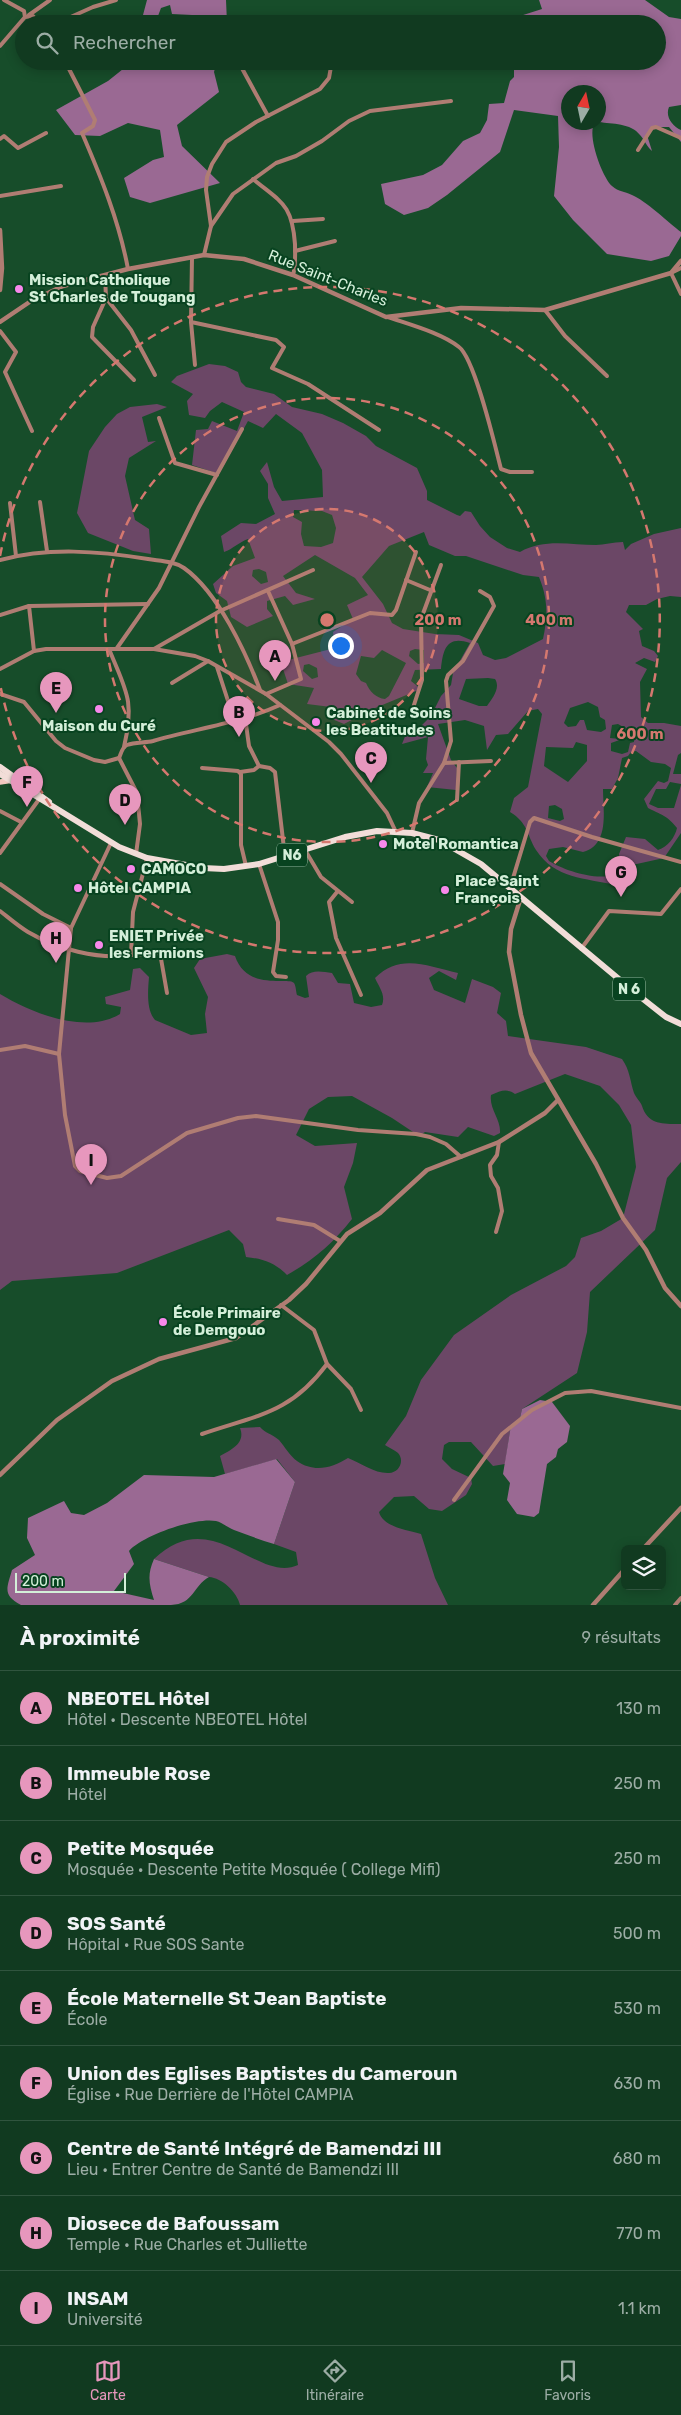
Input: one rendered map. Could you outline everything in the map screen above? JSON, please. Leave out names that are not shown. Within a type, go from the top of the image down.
[{"type":"highway","name":"N6","points":[[0,767],[6,778],[40,797],[111,843],[147,858],[188,866],[224,869],[259,864],[355,834],[394,830]]},
{"type":"highway","points":[[394,830],[412,833],[449,845],[481,864],[581,949]]},
{"type":"highway","name":"N 6","points":[[581,949],[661,1013],[681,1024]]},
{"type":"street","points":[[4,0],[24,10],[26,15]]},
{"type":"street","points":[[28,15],[50,0]]},
{"type":"street","points":[[74,15],[93,6],[116,0]]},
{"type":"street","points":[[0,46],[15,29]]},
{"type":"street","points":[[70,70],[95,120],[93,126],[82,133],[109,198],[123,244],[128,269]]},
{"type":"street","points":[[243,70],[268,116]]},
{"type":"street","points":[[211,226],[206,190],[207,177],[212,164],[226,142],[268,116],[320,89],[329,78],[330,70]]},
{"type":"street","points":[[204,255],[211,226],[233,194],[276,163],[296,156],[322,141],[349,120],[370,111],[451,101]]},
{"type":"street","points":[[638,150],[652,128],[656,127],[681,138]]},
{"type":"street","points":[[0,139],[4,136],[18,148],[46,133]]},
{"type":"street","points":[[253,179],[280,200],[294,221],[295,251],[293,275]]},
{"type":"street","points":[[0,196],[61,186]]},
{"type":"street","points":[[294,221],[323,219]]},
{"type":"street","points":[[0,230],[2,268],[0,290]]},
{"type":"street","points":[[295,251],[334,241]]},
{"type":"street","name":"Rue Saint-Charles","points":[[0,322],[31,301],[63,286],[128,269],[204,255],[244,259],[293,275],[386,317],[461,308],[545,310],[671,273]]},
{"type":"street","points":[[192,257],[191,322],[195,364]]},
{"type":"street","points":[[671,273],[681,261]]},
{"type":"street","points":[[671,273],[681,268]]},
{"type":"street","points":[[671,273],[681,294]]},
{"type":"street","points":[[105,275],[106,298],[93,327],[92,337],[134,380]]},
{"type":"street","points":[[106,298],[131,330],[155,375]]},
{"type":"street","points":[[545,310],[565,336],[607,376]]},
{"type":"street","points":[[386,317],[448,341],[464,352],[480,394],[501,469],[510,472],[532,472]]},
{"type":"street","points":[[191,322],[276,340],[284,347],[272,368],[308,384],[379,430]]},
{"type":"street","points":[[0,331],[15,349],[16,355],[8,364],[5,372],[32,431]]},
{"type":"street","points":[[159,418],[175,463],[217,475]]},
{"type":"street","points":[[116,648],[159,588],[242,429]]},
{"type":"street","points":[[40,502],[47,551]]},
{"type":"street","points":[[10,503],[16,556]]},
{"type":"street","points":[[0,560],[47,551],[107,553],[171,562],[182,566],[193,575],[220,611],[246,652],[260,691]]},
{"type":"street","points":[[292,644],[370,612],[392,615],[416,552]]},
{"type":"street","points":[[441,564],[421,619],[422,678],[413,708],[422,714],[448,715]]},
{"type":"street","points":[[154,649],[220,611],[313,570]]},
{"type":"street","points":[[406,580],[430,590]]},
{"type":"street","points":[[266,694],[301,679],[292,644],[268,590]]},
{"type":"street","points":[[412,833],[419,803],[444,763],[451,741],[445,689],[448,675],[463,660],[494,606],[490,597],[480,591]]},
{"type":"street","points":[[0,615],[29,606],[148,604]]},
{"type":"street","points":[[29,606],[34,651]]},
{"type":"street","points":[[0,694],[14,697],[24,702],[64,748],[94,760],[105,762],[119,758],[124,747],[130,714],[129,699],[109,648]]},
{"type":"street","points":[[0,669],[34,651],[46,649],[154,649],[196,656],[266,694],[341,754],[387,813],[394,830]]},
{"type":"street","points":[[172,683],[208,661]]},
{"type":"street","points":[[217,667],[229,704]]},
{"type":"street","points":[[124,747],[245,717],[280,705]]},
{"type":"street","points":[[245,717],[249,746],[259,766]]},
{"type":"street","points":[[119,758],[136,793],[140,824],[136,854]]},
{"type":"street","points":[[444,763],[491,761]]},
{"type":"street","points":[[457,800],[459,762]]},
{"type":"street","points":[[202,768],[240,772],[254,770],[259,766]]},
{"type":"street","points":[[259,766],[273,769],[275,772],[285,857]]},
{"type":"street","points":[[240,772],[242,845],[246,866]]},
{"type":"street","points":[[0,853],[40,797]]},
{"type":"street","points":[[0,809],[21,822]]},
{"type":"street","points":[[510,888],[530,822],[534,818],[592,837],[681,862]]},
{"type":"street","points":[[111,843],[71,928],[69,948],[59,1054],[72,1159],[80,1171],[107,1178],[121,1176],[186,1133],[238,1118],[256,1116],[358,1130],[416,1134],[430,1137],[446,1144],[461,1156]]},
{"type":"street","points":[[305,850],[321,876],[337,892],[352,902]]},
{"type":"street","points":[[131,955],[133,912],[147,858]]},
{"type":"street","points":[[259,864],[278,922],[278,940],[273,972],[276,976],[286,977]]},
{"type":"street","points":[[0,884],[43,914],[71,928]]},
{"type":"street","points":[[581,949],[610,911],[661,914],[678,896],[681,889]]},
{"type":"street","points":[[337,892],[329,902],[336,938],[361,995]]},
{"type":"street","points":[[521,897],[509,938],[513,977],[531,1053],[596,1164],[623,1218],[646,1250],[665,1288],[681,1306]]},
{"type":"street","points":[[0,911],[27,931],[69,948],[103,955],[160,953],[167,992]]},
{"type":"street","points":[[0,1050],[25,1046],[59,1054]]},
{"type":"street","points":[[0,1475],[57,1420],[112,1381],[167,1356],[236,1338],[306,1284],[347,1234],[380,1213],[426,1170],[499,1142],[545,1113],[558,1100]]},
{"type":"street","points":[[496,1232],[502,1211],[498,1188],[491,1176],[490,1165],[497,1156],[499,1142]]},
{"type":"street","points":[[278,1219],[314,1225],[340,1241]]},
{"type":"street","points":[[281,1305],[314,1330],[327,1364],[348,1385],[361,1410]]},
{"type":"street","points":[[202,1434],[277,1410],[303,1391],[327,1364]]},
{"type":"street","points":[[454,1500],[502,1434],[532,1410],[565,1393],[591,1392],[681,1408]]},
{"type":"street","points":[[647,1545],[681,1508]]},
{"type":"street","points":[[593,1605],[621,1574]]},
{"type":"street","points":[[675,1605],[681,1598]]},
{"type":"shaded area","points":[[147,0],[226,0],[227,15],[172,14],[170,5],[161,8],[158,15],[143,15]]},
{"type":"shaded area","points":[[539,0],[645,0],[669,17],[681,19],[681,105],[669,107],[668,114],[672,123],[681,130],[681,142],[669,127],[653,127],[647,135],[652,151],[632,128],[606,123],[606,85],[561,85],[561,130],[593,130],[592,136],[596,155],[604,174],[612,186],[643,202],[681,232],[681,236],[669,256],[651,261],[607,254],[573,220],[554,196],[559,147],[558,116],[514,110],[500,152],[447,195],[428,208],[404,215],[385,204],[381,184],[423,175],[442,165],[463,141],[480,133],[487,120],[489,104],[504,103],[510,81],[514,77],[514,70],[666,70],[666,15],[523,15],[542,9]]},
{"type":"shaded area","points":[[122,70],[215,70],[219,92],[177,125],[182,146],[220,183],[150,203],[130,197],[124,178],[153,160],[164,157],[160,130],[128,123],[100,136],[75,135],[56,110],[108,81]]},
{"type":"shaded area","points":[[209,364],[225,366],[238,372],[241,382],[246,387],[274,394],[292,407],[322,414],[343,423],[366,436],[376,446],[417,468],[427,491],[427,500],[460,516],[465,511],[471,512],[490,537],[507,548],[520,552],[538,545],[548,544],[596,545],[623,542],[625,550],[631,544],[654,534],[681,528],[681,597],[670,596],[657,599],[646,605],[629,605],[626,612],[643,629],[639,631],[642,646],[654,651],[658,656],[655,662],[644,658],[635,663],[647,669],[640,682],[641,717],[648,723],[681,726],[681,753],[678,755],[673,774],[681,774],[681,784],[670,782],[666,789],[656,789],[649,804],[658,808],[674,808],[681,785],[681,833],[664,858],[623,867],[616,885],[572,876],[552,867],[544,860],[536,850],[524,824],[510,812],[514,798],[528,787],[542,714],[538,709],[528,711],[508,734],[496,735],[487,750],[484,726],[465,720],[438,724],[451,760],[457,768],[456,790],[427,787],[433,773],[423,773],[428,765],[426,759],[428,737],[402,744],[408,729],[420,727],[431,716],[441,696],[451,685],[453,673],[470,643],[462,641],[451,642],[443,655],[441,669],[415,670],[411,681],[421,689],[375,708],[344,724],[332,719],[331,707],[307,704],[314,688],[288,684],[282,666],[292,659],[335,648],[333,632],[353,619],[347,605],[368,595],[355,578],[315,555],[283,576],[296,593],[315,599],[293,605],[285,596],[267,601],[267,609],[273,616],[247,627],[231,617],[227,601],[216,593],[213,584],[233,566],[255,558],[248,539],[224,552],[221,536],[241,523],[256,524],[275,514],[268,498],[268,484],[260,471],[267,462],[274,487],[282,501],[323,497],[322,470],[302,433],[276,414],[263,428],[248,421],[219,474],[192,465],[196,430],[208,429],[212,421],[237,431],[244,412],[222,402],[210,411],[205,418],[189,415],[187,401],[193,394],[171,382],[177,376]],"holes":[[[294,510],[322,511],[332,515],[336,528],[333,543],[321,547],[304,546],[301,534],[302,522],[293,517]],[[424,532],[429,545],[455,556],[466,556],[523,575],[539,577],[546,600],[546,623],[543,639],[506,658],[495,660],[483,655],[478,643],[459,635],[435,634],[403,629],[392,623],[383,604],[362,577],[389,546]],[[259,569],[266,572],[268,582],[261,584],[252,576],[253,570]],[[415,649],[424,650],[424,663],[418,664],[409,656],[410,651]],[[382,650],[406,663],[389,696],[385,699],[374,694],[356,674],[361,656],[374,658]],[[309,664],[317,668],[318,677],[312,679],[303,671],[304,665]],[[488,678],[495,679],[497,682],[496,690],[487,706],[479,706],[459,699],[466,679]],[[588,702],[598,707],[600,717],[605,720],[606,729],[601,732],[587,730],[584,720],[580,720],[576,726],[568,727],[564,723],[570,708]],[[618,724],[625,728],[620,739],[610,738],[612,725]],[[631,736],[634,738],[634,742],[630,743],[628,752],[622,754],[611,751],[611,743]],[[576,742],[587,745],[587,761],[568,782],[544,766],[546,747],[573,748]],[[636,751],[651,762],[665,764],[671,768],[668,781],[664,783],[658,781],[644,799],[648,808],[667,818],[677,828],[673,838],[665,847],[658,850],[645,839],[626,837],[619,854],[620,864],[616,873],[609,876],[601,877],[582,874],[549,861],[546,856],[549,849],[563,847],[583,852],[592,848],[598,842],[604,816],[603,789],[612,789],[618,778],[622,758]],[[555,805],[562,809],[564,819],[560,821],[548,818],[549,806]]]},
{"type":"shaded area","points":[[157,404],[167,407],[142,417],[148,442],[156,441],[129,458],[125,476],[135,520],[149,529],[151,554],[133,551],[88,533],[77,513],[89,451],[105,427],[117,414],[130,407]]},
{"type":"shaded area","points":[[227,954],[235,956],[241,967],[258,979],[291,981],[294,983],[297,995],[305,998],[309,997],[306,976],[315,972],[332,973],[338,983],[350,984],[354,1003],[371,1007],[382,1005],[383,1001],[382,991],[375,978],[384,970],[394,966],[404,964],[425,965],[458,973],[456,980],[439,971],[429,978],[434,990],[465,1003],[472,979],[493,987],[501,993],[497,1013],[506,1021],[508,1036],[586,1047],[622,1059],[628,1071],[634,1093],[648,1117],[657,1122],[681,1124],[681,1162],[667,1178],[655,1230],[590,1292],[587,1332],[577,1373],[522,1409],[520,1418],[511,1425],[505,1464],[493,1466],[471,1442],[449,1442],[444,1445],[442,1459],[452,1469],[471,1478],[472,1484],[466,1495],[442,1511],[429,1509],[414,1496],[394,1497],[379,1512],[381,1517],[390,1524],[421,1534],[435,1578],[448,1605],[240,1605],[236,1595],[219,1580],[154,1559],[175,1544],[195,1539],[214,1541],[266,1564],[282,1568],[298,1565],[296,1552],[274,1544],[295,1482],[277,1459],[225,1474],[220,1456],[239,1442],[241,1438],[240,1428],[260,1427],[279,1440],[297,1461],[310,1467],[329,1467],[348,1458],[379,1472],[389,1473],[396,1471],[401,1463],[400,1456],[385,1445],[406,1416],[421,1380],[454,1335],[511,1295],[566,1266],[575,1257],[581,1238],[601,1231],[623,1218],[636,1167],[631,1125],[619,1105],[600,1086],[565,1074],[515,1094],[501,1091],[491,1095],[492,1105],[500,1128],[500,1133],[494,1136],[468,1127],[458,1137],[425,1132],[419,1136],[392,1118],[352,1096],[328,1097],[309,1109],[296,1135],[315,1146],[357,1143],[353,1163],[344,1187],[352,1219],[322,1250],[287,1275],[269,1262],[246,1257],[243,1244],[229,1230],[117,1273],[12,1281],[0,1290],[0,994],[27,1008],[59,1019],[75,1022],[106,1020],[120,1014],[121,1007],[106,1004],[105,997],[130,990],[133,969],[140,968],[149,977],[149,1005],[155,1020],[191,1035],[207,1033],[205,1014],[208,997],[194,968],[200,959]]},
{"type":"shaded area","points":[[540,1400],[552,1402],[570,1426],[567,1442],[558,1449],[556,1457],[547,1464],[539,1513],[534,1517],[517,1514],[507,1500],[510,1483],[503,1474],[511,1425],[520,1418],[522,1409]]},
{"type":"shaded area","points":[[276,1459],[295,1482],[274,1544],[234,1530],[218,1522],[207,1520],[170,1528],[157,1533],[129,1551],[134,1564],[114,1591],[154,1600],[151,1589],[150,1570],[154,1559],[209,1577],[189,1598],[179,1604],[21,1605],[8,1594],[12,1570],[35,1555],[27,1538],[28,1518],[64,1501],[71,1513],[84,1515],[107,1503],[144,1475],[214,1477]]},
{"type":"place","name":"Mission Catholique St Charles de Tougang","points":[[19,289]]},
{"type":"place","name":"NBEOTEL Hôtel","points":[[275,681]]},
{"type":"place","name":"Maison du Curé","points":[[99,709]]},
{"type":"place","name":"École Maternelle St Jean Baptiste","points":[[56,713]]},
{"type":"place","name":"Cabinet de Soins les Beatitudes","points":[[316,722]]},
{"type":"place","name":"Immeuble Rose","points":[[239,737]]},
{"type":"place","name":"Petite Mosquée","points":[[371,783]]},
{"type":"place","name":"Union des Eglises Baptistes du Cameroun","points":[[27,807]]},
{"type":"place","name":"SOS Santé","points":[[125,825]]},
{"type":"place","name":"Motel Romantica","points":[[383,844]]},
{"type":"place","name":"CAMOCO","points":[[131,869]]},
{"type":"place","name":"Hôtel CAMPIA","points":[[78,888]]},
{"type":"place","name":"Place Saint François","points":[[445,890]]},
{"type":"place","name":"Centre de Santé Intégré de Bamendzi III","points":[[621,897]]},
{"type":"place","name":"ENIET Privée les Fermions","points":[[99,945]]},
{"type":"place","name":"Diosece de Bafoussam","points":[[56,963]]},
{"type":"place","name":"INSAM","points":[[91,1185]]},
{"type":"place","name":"École Primaire de Demgouo","points":[[163,1322]]}]
